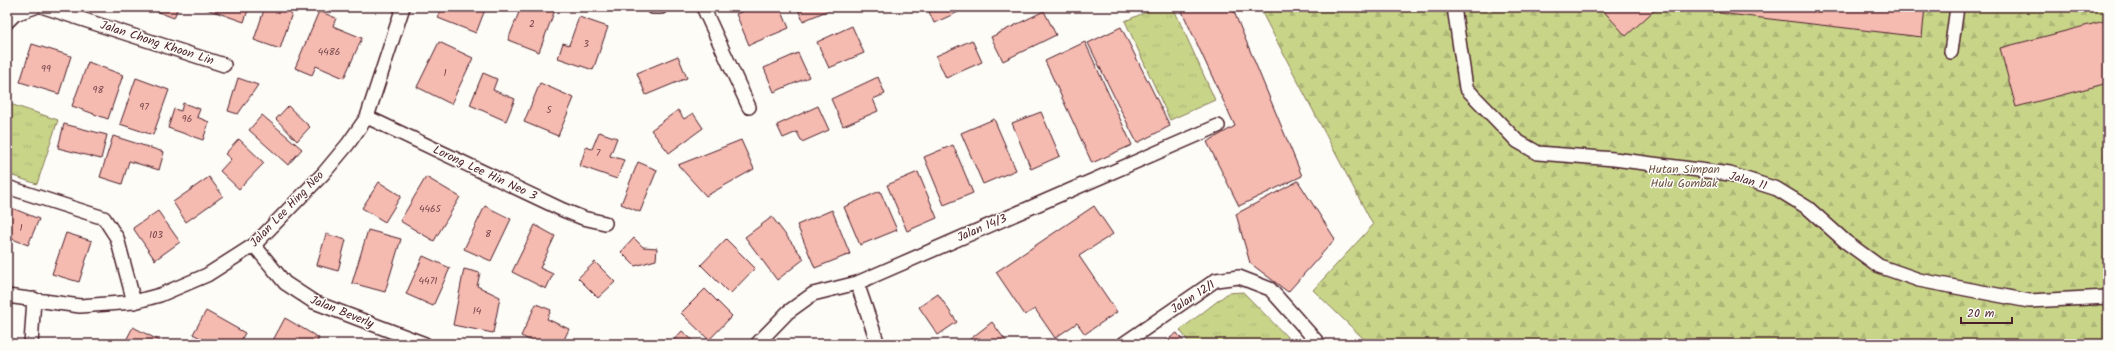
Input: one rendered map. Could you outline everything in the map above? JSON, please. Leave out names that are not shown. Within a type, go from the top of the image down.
[{"type":"street","points":[[7,22],[15,14],[35,7]]},
{"type":"street","name":"Jalan Chong Khoon Lin","points":[[44,7],[224,65]]},
{"type":"street","name":"Jalan Lee Hing Neo","points":[[7,296],[80,306],[134,302],[160,295],[207,275],[254,245],[323,174],[348,144],[367,117],[403,7]]},
{"type":"street","points":[[653,7],[661,7]]},
{"type":"street","points":[[703,7],[749,107]]},
{"type":"street","name":"Jalan 11","points":[[1454,7],[1466,88],[1517,141],[1538,153],[1614,159],[1730,174],[1777,189],[1808,208],[1846,242],[1879,266],[1919,280],[2029,301],[2108,296]]},
{"type":"street","points":[[1951,52],[1957,7]]},
{"type":"street","name":"Lorong Lee Hin Neo 3","points":[[367,117],[563,210],[583,218],[605,223]]},
{"type":"street","name":"Jalan 14/3","points":[[757,344],[788,312],[813,294],[857,283],[1218,126]]},
{"type":"street","points":[[7,187],[104,218],[117,238],[134,302]]},
{"type":"street","name":"Jalan Beverly","points":[[254,245],[285,283],[314,302],[425,344]]},
{"type":"street","name":"Jalan 12/1","points":[[1123,344],[1216,280],[1239,277],[1270,289],[1319,344]]},
{"type":"street","points":[[857,283],[878,344]]},
{"type":"street","points":[[31,344],[34,299]]},
{"type":"green space","points":[[1158,7],[1173,7],[1215,100],[1170,120],[1125,21]]},
{"type":"green space","name":"Hutan Simpan Hulu Gombak","points":[[1259,7],[2108,7],[2108,344],[1369,344],[1313,290],[1373,225]]},
{"type":"green space","points":[[7,103],[58,120],[37,184],[7,174]]},
{"type":"green space","points":[[1243,292],[1294,344],[1190,344],[1180,330],[1228,293]]},
{"type":"building","points":[[145,7],[178,7],[174,18]]},
{"type":"building","points":[[201,7],[249,7],[244,22]]},
{"type":"building","points":[[265,7],[294,7],[280,49],[254,40]]},
{"type":"building","points":[[442,7],[486,7],[476,33],[438,18]]},
{"type":"building","points":[[521,7],[556,7],[539,52],[508,40]]},
{"type":"building","points":[[753,7],[780,7],[789,28],[749,45],[736,14]]},
{"type":"building","points":[[797,7],[836,7],[803,21]]},
{"type":"building","points":[[927,7],[964,7],[965,9],[934,23]]},
{"type":"building","points":[[1180,7],[1232,7],[1302,176],[1239,206],[1207,142],[1235,126]]},
{"type":"building","points":[[1600,7],[1658,7],[1626,36]]},
{"type":"building","points":[[1719,7],[1925,7],[1922,37],[1719,13]]},
{"type":"building","points":[[319,11],[336,18],[333,26],[362,38],[344,78],[316,66],[312,75],[295,68]]},
{"type":"building","points":[[1044,11],[1056,35],[1003,61],[991,37]]},
{"type":"building","points":[[579,17],[608,27],[593,70],[558,58],[563,43],[569,45]]},
{"type":"building","points":[[2108,20],[2108,83],[2016,107],[2000,48]]},
{"type":"building","points":[[852,26],[864,53],[829,68],[817,42]]},
{"type":"building","points":[[1121,27],[1170,126],[1137,143],[1088,43]]},
{"type":"building","points":[[972,40],[982,62],[946,78],[936,56]]},
{"type":"building","points":[[439,42],[473,58],[451,104],[417,87]]},
{"type":"building","points":[[1085,42],[1132,145],[1092,163],[1045,61]]},
{"type":"building","points":[[32,44],[71,56],[59,94],[20,82]]},
{"type":"building","points":[[798,53],[809,77],[774,92],[764,68]]},
{"type":"building","points":[[678,56],[687,78],[646,95],[637,73]]},
{"type":"building","points":[[88,62],[123,75],[108,119],[72,106]]},
{"type":"building","points":[[483,73],[497,79],[493,90],[515,99],[506,121],[470,105]]},
{"type":"building","points":[[878,77],[885,94],[873,99],[878,111],[843,126],[831,99]]},
{"type":"building","points":[[136,78],[169,90],[153,135],[120,124]]},
{"type":"building","points":[[238,78],[258,85],[238,114],[228,111]]},
{"type":"building","points":[[540,83],[574,98],[558,136],[524,122]]},
{"type":"building","points":[[183,103],[200,109],[197,117],[209,122],[203,140],[168,128],[174,109],[181,111]]},
{"type":"building","points":[[288,106],[310,127],[297,141],[276,119]]},
{"type":"building","points":[[818,106],[829,130],[802,142],[797,132],[783,138],[777,125]]},
{"type":"building","points":[[678,110],[684,119],[693,113],[703,128],[669,153],[651,130]]},
{"type":"building","points":[[1041,112],[1060,156],[1031,169],[1012,123]]},
{"type":"building","points":[[262,115],[302,149],[288,165],[249,130]]},
{"type":"building","points":[[994,119],[1016,170],[983,184],[961,133]]},
{"type":"building","points":[[64,124],[107,135],[101,159],[58,148]]},
{"type":"building","points":[[599,132],[617,138],[610,156],[624,160],[617,179],[580,166],[586,147],[592,149]]},
{"type":"building","points":[[113,136],[164,152],[159,170],[129,161],[122,184],[100,177]]},
{"type":"building","points":[[239,139],[264,163],[239,189],[220,171],[231,159],[225,154]]},
{"type":"building","points":[[741,140],[754,169],[706,196],[678,165]]},
{"type":"building","points":[[953,145],[973,193],[944,205],[924,157]]},
{"type":"building","points":[[638,162],[657,170],[640,212],[621,204]]},
{"type":"building","points":[[918,172],[937,218],[907,231],[887,185]]},
{"type":"building","points":[[209,177],[223,196],[186,222],[173,202]]},
{"type":"building","points":[[426,177],[460,197],[434,241],[400,221]]},
{"type":"building","points":[[1298,181],[1335,239],[1288,292],[1250,263],[1236,214]]},
{"type":"building","points":[[379,182],[401,196],[385,222],[362,208]]},
{"type":"building","points":[[880,191],[897,230],[860,245],[844,207]]},
{"type":"building","points":[[7,206],[39,219],[28,245],[7,237]]},
{"type":"building","points":[[485,206],[511,219],[491,261],[464,249]]},
{"type":"building","points":[[1094,206],[1113,234],[1079,256],[1117,312],[1085,334],[1077,323],[1055,338],[1035,309],[1025,315],[996,272]]},
{"type":"building","points":[[832,210],[850,254],[815,268],[797,225]]},
{"type":"building","points":[[158,211],[180,242],[155,260],[133,228]]},
{"type":"building","points":[[772,217],[804,259],[777,280],[745,237]]},
{"type":"building","points":[[535,225],[555,236],[540,268],[553,274],[546,289],[512,272]]},
{"type":"building","points":[[368,230],[401,239],[385,292],[352,283]]},
{"type":"building","points":[[66,233],[92,241],[79,282],[52,274]]},
{"type":"building","points":[[326,234],[346,240],[338,271],[317,265]]},
{"type":"building","points":[[634,238],[643,247],[657,248],[656,260],[635,266],[621,252]]},
{"type":"building","points":[[726,239],[755,268],[730,294],[701,265]]},
{"type":"building","points":[[423,256],[450,268],[433,306],[406,294]]},
{"type":"building","points":[[595,262],[615,282],[598,298],[578,278]]},
{"type":"building","points":[[464,269],[480,273],[477,286],[500,297],[493,333],[453,325]]},
{"type":"building","points":[[705,289],[732,316],[709,340],[681,313]]},
{"type":"building","points":[[938,294],[957,322],[938,335],[919,307]]},
{"type":"building","points":[[536,304],[551,310],[547,319],[569,329],[562,344],[538,344],[521,336]]},
{"type":"building","points":[[206,311],[245,333],[239,344],[211,344],[193,334]]},
{"type":"building","points":[[285,318],[319,338],[316,344],[271,344]]},
{"type":"building","points":[[992,322],[1008,344],[972,344],[969,340]]},
{"type":"building","points":[[133,327],[162,342],[161,344],[124,344]]},
{"type":"building","points":[[682,331],[697,344],[670,344]]},
{"type":"building","points":[[1177,333],[1185,344],[1161,344]]}]
